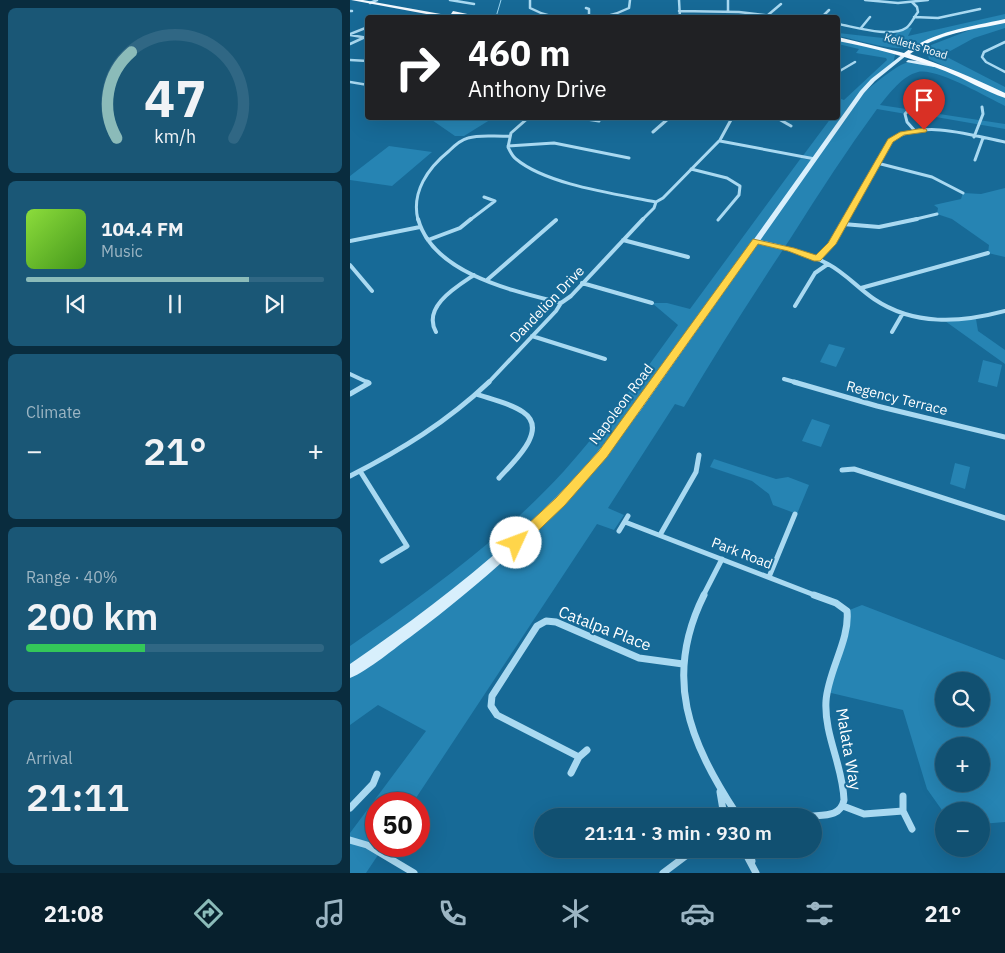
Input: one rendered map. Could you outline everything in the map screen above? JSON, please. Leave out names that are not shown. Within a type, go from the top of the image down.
[{"type":"main road","points":[[354,0],[373,1],[459,15]]},
{"type":"main road","points":[[373,1],[445,15]]},
{"type":"main road","name":"Napoleon Road","points":[[350,672],[416,625],[494,563],[574,487],[622,430],[868,85],[908,52],[940,35],[1005,21]]},
{"type":"main road","name":"Napoleon Road","points":[[858,98],[886,76],[940,41],[977,28]]},
{"type":"main road","name":"Kelletts Road","points":[[840,38],[886,46],[908,52],[913,58],[930,60],[1005,96]]},
{"type":"main road","name":"Kelletts Road","points":[[840,38],[894,52],[908,52]]},
{"type":"main road","points":[[893,64],[894,52]]},
{"type":"street","points":[[450,0],[474,4]]},
{"type":"street","points":[[530,0],[530,9],[544,15]]},
{"type":"street","points":[[611,15],[624,12],[629,7],[630,0]]},
{"type":"street","points":[[679,0],[680,15]]},
{"type":"street","points":[[728,0],[728,11]]},
{"type":"street","points":[[865,0],[912,2],[928,0]]},
{"type":"street","points":[[840,24],[861,28],[898,30],[906,27],[918,10],[912,2]]},
{"type":"street","points":[[679,12],[728,11],[768,15],[781,4]]},
{"type":"street","points":[[586,8],[589,9],[589,15]]},
{"type":"street","points":[[914,17],[938,18],[980,9]]},
{"type":"street","points":[[824,15],[829,10]]},
{"type":"street","points":[[861,28],[870,17]]},
{"type":"street","points":[[350,34],[365,28]]},
{"type":"street","points":[[350,34],[363,38]]},
{"type":"street","points":[[350,44],[363,38]]},
{"type":"street","points":[[1005,42],[984,52],[982,56],[986,62],[1005,72]]},
{"type":"street","points":[[350,60],[365,61]]},
{"type":"street","points":[[840,71],[855,62]]},
{"type":"street","points":[[350,82],[365,84]]},
{"type":"street","points":[[915,131],[906,122],[905,114],[931,84]]},
{"type":"street","points":[[974,137],[983,114],[982,107]]},
{"type":"street","points":[[526,120],[510,136],[508,146],[516,160],[540,174],[656,202]]},
{"type":"street","points":[[593,120],[599,121]]},
{"type":"street","points":[[653,132],[667,120]]},
{"type":"street","name":"Dandelion Drive","points":[[350,476],[426,434],[476,394],[556,311],[560,303],[571,296],[654,208],[656,202],[663,198],[720,141],[731,120]]},
{"type":"street","points":[[780,120],[791,126]]},
{"type":"street","points":[[817,259],[828,248],[843,224],[892,139],[915,131],[938,131],[1005,142]]},
{"type":"street","points":[[510,136],[466,137],[440,159],[424,179],[418,194],[416,207],[420,227],[428,240],[450,261],[474,275],[560,303]]},
{"type":"street","points":[[975,160],[983,138]]},
{"type":"street","points":[[720,141],[814,160]]},
{"type":"street","points":[[508,146],[554,143],[629,158]]},
{"type":"street","points":[[878,163],[930,175],[947,182],[963,193]]},
{"type":"street","points":[[691,170],[727,178],[740,186],[739,194],[718,220]]},
{"type":"street","points":[[428,240],[460,228],[495,201],[484,197]]},
{"type":"street","points":[[843,224],[863,228],[883,228],[937,214]]},
{"type":"street","points":[[487,280],[556,220]]},
{"type":"street","points":[[350,241],[420,227]]},
{"type":"street","points":[[623,240],[688,257]]},
{"type":"street","points":[[756,241],[791,249],[828,264],[844,274],[878,302],[903,314],[932,320],[958,321],[974,320],[1005,311]]},
{"type":"street","points":[[861,288],[988,253]]},
{"type":"street","points":[[796,306],[813,275],[828,264]]},
{"type":"street","points":[[350,266],[372,291]]},
{"type":"street","points":[[436,332],[431,324],[439,304],[451,291],[474,275]]},
{"type":"street","points":[[582,283],[652,303]]},
{"type":"street","points":[[892,332],[903,314]]},
{"type":"street","points":[[532,336],[606,359]]},
{"type":"street","points":[[350,374],[369,384],[350,394]]},
{"type":"street","name":"Regency Terrace","points":[[784,379],[891,410],[1005,437]]},
{"type":"street","points":[[476,394],[524,412],[531,417],[534,424],[534,432],[531,439],[499,478]]},
{"type":"street","points":[[660,535],[696,472],[699,455]]},
{"type":"street","points":[[842,470],[854,469],[1005,518]]},
{"type":"street","points":[[360,471],[407,546],[382,561]]},
{"type":"street","points":[[769,577],[795,514]]},
{"type":"street","name":"Park Road","points":[[619,531],[627,519],[660,535],[836,602],[847,611]]},
{"type":"street","points":[[722,559],[689,630],[682,664],[682,682],[689,715],[719,788],[724,808]]},
{"type":"street","name":"Malata Way","points":[[822,815],[835,814],[843,806],[844,792],[828,723],[826,702],[828,684],[848,621],[847,611]]},
{"type":"street","name":"Catalpa Place","points":[[579,757],[497,715],[492,709],[492,696],[537,626],[546,621],[556,622],[639,658],[682,664]]},
{"type":"street","points":[[571,773],[579,757],[587,750]]},
{"type":"street","points":[[350,808],[373,784],[377,774]]},
{"type":"street","points":[[719,788],[736,808]]},
{"type":"street","points":[[903,796],[903,811],[912,830]]},
{"type":"street","name":"Malata Way","points":[[843,806],[864,814],[903,811]]},
{"type":"street","points":[[350,840],[367,845],[414,873]]},
{"type":"street","points":[[663,873],[683,858]]},
{"type":"street","points":[[746,858],[755,870]]},
{"type":"shaded area","points":[[1005,14],[1005,28],[974,38],[943,55],[1005,87],[1005,106],[949,79],[927,72],[918,72],[907,77],[880,105],[1005,124],[1005,129],[907,112],[906,114],[877,109],[812,204],[684,407],[675,404],[608,508],[624,515],[614,530],[597,524],[420,792],[381,792],[426,731],[378,705],[350,725],[350,646],[434,586],[489,543],[564,471],[609,418],[678,325],[652,303],[667,303],[690,309],[801,158],[815,160],[802,157],[830,120],[840,120],[840,99],[844,100],[887,60],[886,58],[856,53],[859,49],[840,44],[840,39],[894,52],[895,55],[893,64],[873,80],[859,97],[891,71],[910,62],[937,65],[980,82],[929,59],[926,47],[975,28],[958,32],[927,44],[903,49],[884,47],[840,36],[840,33],[892,39],[903,29],[912,28],[908,36]]},
{"type":"shaded area","points":[[432,120],[490,120],[464,136],[455,136]]},
{"type":"shaded area","points":[[389,146],[432,152],[392,186],[350,180],[350,176]]},
{"type":"shaded area","points":[[1005,188],[1005,257],[988,253],[989,245],[952,219],[937,214],[938,208],[934,205],[961,199],[963,193],[981,194]]},
{"type":"shaded area","points":[[976,319],[978,331],[1005,350],[1005,364],[945,321]]},
{"type":"shaded area","points":[[829,344],[845,348],[836,367],[820,362]]},
{"type":"shaded area","points":[[983,360],[1002,365],[997,387],[978,382]]},
{"type":"shaded area","points":[[812,419],[830,425],[821,447],[802,441]]},
{"type":"shaded area","points":[[714,459],[776,479],[788,477],[809,485],[797,514],[773,505],[769,494],[752,481],[710,467]]},
{"type":"shaded area","points":[[955,463],[970,467],[965,489],[950,484]]},
{"type":"shaded area","points":[[862,605],[1005,660],[1005,822],[990,823],[990,802],[936,802],[927,789],[903,710],[827,692],[848,621],[847,611]]},
{"type":"shaded area","points":[[365,813],[365,857],[377,857],[366,873],[350,873],[350,833]]},
{"type":"waterway","points":[[497,15],[501,0]]},
{"type":"route","points":[[516,543],[574,487],[603,454],[662,375],[756,241],[791,249],[817,259],[831,244],[892,139],[902,134],[924,130]]}]
